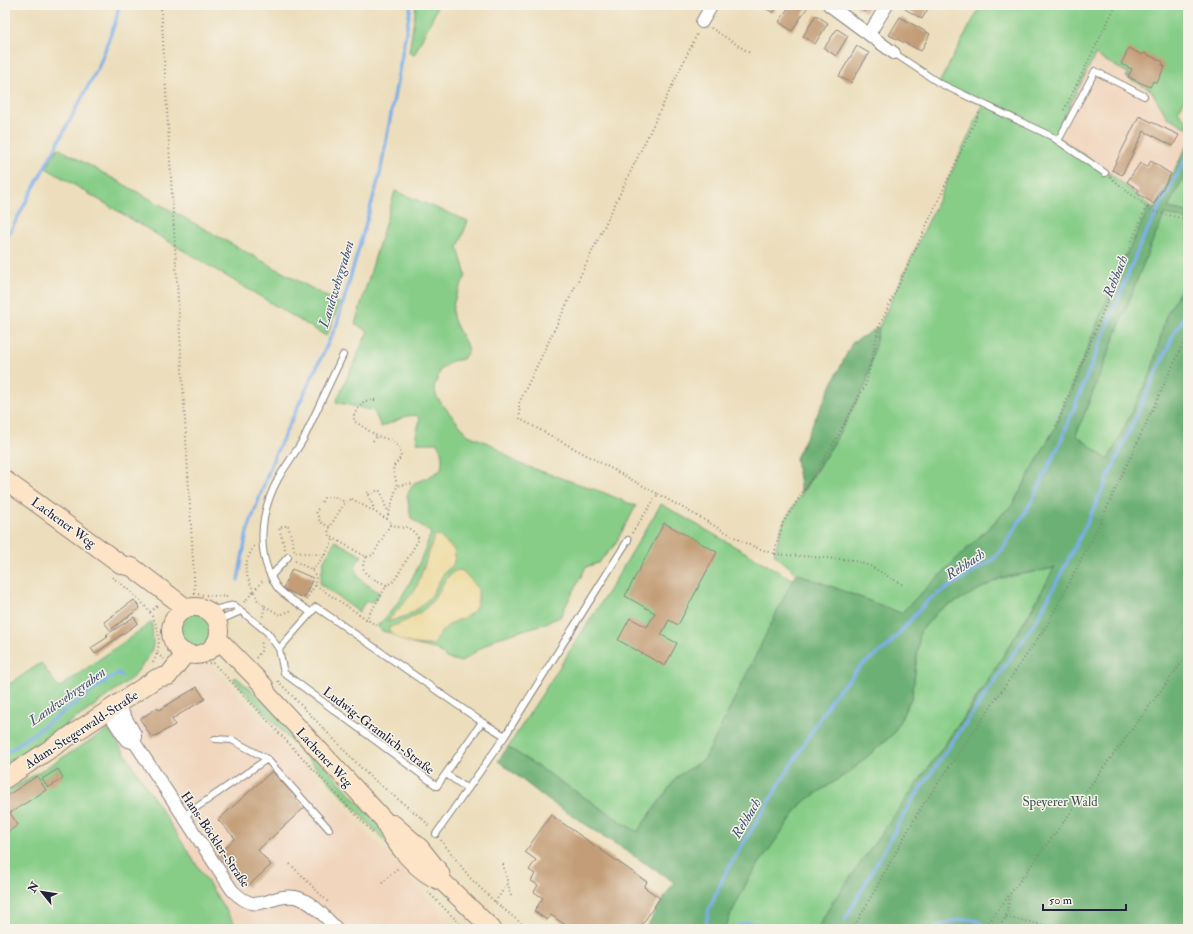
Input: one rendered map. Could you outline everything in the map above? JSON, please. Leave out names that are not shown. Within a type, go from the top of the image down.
[{"type":"main road","name":"Lachener Weg","points":[[5,480],[122,565],[132,567],[185,607]]},
{"type":"main road","points":[[198,606],[214,630],[199,655],[181,650],[171,633],[185,607],[198,606]]},
{"type":"main road","name":"Lachener Weg","points":[[214,630],[264,686],[272,687],[384,820],[393,824],[420,848],[440,873],[443,882],[492,929]]},
{"type":"main road","name":"Adam-Stegerwald-Straße","points":[[5,780],[113,709],[181,650]]},
{"type":"street","points":[[702,22],[712,5]]},
{"type":"street","points":[[829,5],[894,53]]},
{"type":"street","points":[[869,34],[887,5]]},
{"type":"street","name":"Hans-Böckler-Straße","points":[[113,709],[136,734],[135,743],[232,890],[239,898],[247,902],[261,904],[296,898],[311,905],[337,929]]},
{"type":"lane","points":[[894,53],[939,83],[1051,136],[1105,173]]},
{"type":"lane","points":[[1058,141],[1095,70],[1144,96]]},
{"type":"lane","points":[[311,613],[303,605],[278,589],[270,575],[265,560],[262,532],[266,506],[278,480],[303,439],[343,355]]},
{"type":"lane","points":[[436,834],[505,736],[628,540]]},
{"type":"lane","points":[[270,575],[288,558]]},
{"type":"lane","name":"Ludwig-Gramlich-Straße","points":[[214,630],[234,605],[267,632],[279,649],[284,673],[437,786],[482,722]]},
{"type":"lane","points":[[279,649],[316,607],[482,722],[505,736]]},
{"type":"lane","points":[[214,630],[241,611]]},
{"type":"lane","points":[[215,739],[232,740],[267,759],[329,829]]},
{"type":"lane","points":[[184,816],[267,759]]},
{"type":"lane","points":[[446,774],[468,789]]},
{"type":"path","points":[[162,5],[185,607],[229,597]]},
{"type":"path","points":[[1061,115],[1116,5]]},
{"type":"path","points":[[750,53],[702,22],[519,402],[520,419],[747,544],[774,554],[852,560],[870,566],[903,585]]},
{"type":"path","points":[[774,554],[783,523],[834,443],[866,384],[879,327],[983,105]]},
{"type":"path","points":[[1105,173],[1152,211],[1188,220]]},
{"type":"path","points":[[1056,426],[1146,207]]},
{"type":"path","points":[[854,929],[919,811],[1047,625],[1097,529],[1188,333]]},
{"type":"path","points":[[375,400],[364,401],[354,414],[354,421],[376,436],[391,440],[400,447],[401,458],[393,467],[397,486],[387,519]]},
{"type":"path","points":[[373,441],[376,436]]},
{"type":"path","points":[[397,486],[414,482]]},
{"type":"path","points":[[373,511],[373,506],[367,493],[378,490],[381,492],[386,508],[390,511]]},
{"type":"path","points":[[628,540],[658,494]]},
{"type":"path","points":[[322,502],[324,498],[333,496],[345,502]]},
{"type":"path","points":[[366,557],[330,536],[328,530],[345,502],[352,499],[387,519],[391,524],[401,528],[407,527],[414,532],[419,539],[394,581],[388,586],[366,620]]},
{"type":"path","points":[[318,509],[316,511],[320,522],[330,527]]},
{"type":"path","points":[[388,586],[367,575],[362,564],[366,557],[373,555],[391,524]]},
{"type":"path","points":[[265,606],[280,615],[303,605],[315,585],[316,576],[312,570],[288,558],[279,528],[288,525],[295,552],[324,555]]},
{"type":"path","points":[[262,532],[246,562],[245,574],[254,591],[270,575]]},
{"type":"path","points":[[312,570],[324,555],[334,538]]},
{"type":"path","points":[[315,585],[377,626]]},
{"type":"path","points":[[130,590],[150,612],[157,626],[160,638],[154,672]]},
{"type":"path","points":[[984,929],[1188,654]]},
{"type":"path","points":[[255,658],[261,663]]},
{"type":"path","points":[[272,687],[368,775],[425,821],[471,879],[495,902],[528,929]]},
{"type":"path","points":[[240,691],[375,835]]},
{"type":"path","points":[[290,864],[330,904]]},
{"type":"path","points":[[502,864],[511,896]]},
{"type":"path","points":[[495,902],[508,883]]},
{"type":"path","points":[[424,887],[466,929]]},
{"type":"path","points":[[997,929],[1006,917],[1010,895]]},
{"type":"path","points":[[1006,917],[1062,929]]},
{"type":"shaded area","points":[[1094,55],[1128,74],[1127,77],[1151,90],[1167,117],[1188,128],[1188,144],[1154,209],[1107,171],[1055,135]]},
{"type":"shaded area","points":[[205,664],[212,666],[420,890],[461,929],[238,929],[109,729],[193,667]]},
{"type":"green space","points":[[416,5],[437,5],[435,13],[414,55],[409,53]]},
{"type":"green space","points":[[981,5],[1188,5],[1188,95],[1178,111],[1188,123],[1188,128],[1167,117],[1151,90],[1126,77],[1128,73],[1095,55],[1055,135],[1107,171],[1150,206],[1118,272],[1056,426],[1013,504],[901,613],[796,573],[774,554],[783,523],[834,443],[866,384],[879,327],[983,105],[939,83]]},
{"type":"green space","name":"Speyerer Wald","points":[[1188,144],[1188,168],[1168,208],[1188,212],[1188,220],[1165,214],[1150,247],[1076,435],[1108,460],[1151,373],[1166,316],[1188,277],[1188,929],[817,929],[832,903],[970,709],[1030,613],[1054,568],[1001,578],[938,611],[920,632],[912,696],[894,733],[852,770],[802,803],[749,878],[725,929],[645,929],[674,882],[548,800],[498,761],[508,747],[637,832],[678,776],[705,759],[796,573],[901,613],[1013,504],[1056,426],[1118,272],[1150,206],[1154,209]]},
{"type":"green space","points":[[58,148],[340,304],[326,336],[46,168]]},
{"type":"green space","points":[[1188,168],[1188,212],[1167,208]]},
{"type":"green space","points":[[395,191],[468,221],[458,247],[466,276],[455,300],[453,312],[456,325],[469,350],[463,359],[452,361],[441,369],[434,387],[437,398],[468,435],[493,445],[517,463],[602,492],[636,506],[614,546],[598,563],[586,567],[560,617],[543,624],[494,639],[461,662],[446,658],[438,650],[413,644],[391,633],[382,631],[377,626],[395,606],[410,583],[431,533],[411,518],[407,495],[414,483],[441,470],[442,456],[439,446],[437,443],[418,443],[416,436],[420,419],[416,415],[407,416],[381,427],[374,411],[336,402],[368,331],[355,324]]},
{"type":"green space","points":[[1165,214],[1188,220],[1188,277],[1166,316],[1151,373],[1108,460],[1076,435],[1150,247]]},
{"type":"green space","points":[[879,327],[866,384],[834,443],[801,493],[796,458],[852,343]]},
{"type":"green space","points":[[661,504],[793,580],[705,759],[678,776],[637,832],[508,747],[613,584]]},
{"type":"green space","points":[[335,541],[362,556],[357,562],[356,568],[359,578],[380,593],[374,601],[365,602],[359,612],[320,584],[324,560]]},
{"type":"green space","points":[[1055,568],[1004,655],[920,780],[832,903],[817,929],[725,929],[749,878],[802,803],[852,770],[894,733],[912,696],[920,632],[938,611],[1001,578]]},
{"type":"green space","points":[[200,613],[209,618],[213,624],[213,638],[209,644],[200,649],[192,649],[183,644],[179,638],[178,627],[183,618],[189,614]]},
{"type":"green space","points":[[152,622],[153,645],[150,655],[133,677],[84,713],[5,764],[5,687],[41,663],[59,688]]},
{"type":"green space","points":[[236,677],[264,701],[388,834],[401,858],[233,679]]},
{"type":"green space","points":[[109,729],[238,929],[5,929],[5,793]]},
{"type":"sand","points":[[435,535],[439,536],[454,550],[455,556],[453,565],[444,573],[431,596],[419,608],[406,616],[387,622],[416,589]]},
{"type":"sand","points":[[457,570],[463,571],[478,588],[478,602],[473,612],[450,624],[444,629],[439,635],[435,644],[423,645],[409,643],[392,633],[388,628],[409,619],[427,607],[432,602],[447,578]]},
{"type":"building","points":[[760,5],[778,5],[773,13]]},
{"type":"building","points":[[790,5],[803,5],[807,8],[792,31],[779,22]]},
{"type":"building","points":[[854,5],[870,5],[865,12]]},
{"type":"building","points":[[907,5],[930,5],[922,19],[905,9]]},
{"type":"building","points":[[816,15],[828,23],[815,44],[803,36]]},
{"type":"building","points":[[900,17],[930,34],[921,51],[889,35]]},
{"type":"building","points":[[837,29],[848,36],[836,56],[824,48]]},
{"type":"building","points":[[857,46],[869,53],[851,83],[839,76]]},
{"type":"building","points":[[1129,48],[1142,55],[1144,53],[1163,62],[1162,65],[1165,66],[1157,83],[1153,81],[1150,87],[1128,77],[1132,69],[1121,64]]},
{"type":"building","points":[[1139,116],[1179,135],[1173,146],[1144,131],[1122,175],[1112,170]]},
{"type":"building","points":[[1151,161],[1171,174],[1154,204],[1137,193],[1139,190],[1127,182],[1140,163],[1147,167]]},
{"type":"building","points":[[664,523],[717,552],[678,625],[669,620],[661,635],[677,643],[665,666],[618,640],[630,618],[647,627],[655,613],[625,596]]},
{"type":"building","points":[[292,569],[313,578],[304,598],[283,589]]},
{"type":"building","points":[[134,600],[140,608],[110,630],[104,622]]},
{"type":"building","points":[[134,617],[138,623],[95,654],[91,648],[108,637],[106,635]]},
{"type":"building","points":[[197,687],[205,699],[172,719],[175,725],[152,738],[140,719],[157,708],[159,710]]},
{"type":"building","points":[[58,769],[63,778],[48,788],[42,779]]},
{"type":"building","points":[[272,771],[305,807],[258,850],[271,865],[247,887],[217,856],[235,838],[218,820]]},
{"type":"building","points":[[37,776],[46,790],[10,813],[18,825],[5,834],[5,797]]},
{"type":"building","points":[[551,815],[647,882],[644,887],[660,898],[639,929],[571,929],[551,915],[547,920],[534,911],[543,898],[534,892],[538,885],[531,881],[535,874],[529,870],[536,860],[525,852]]},
{"type":"waterway","points":[[5,241],[99,66],[116,20],[119,5]]},
{"type":"waterway","name":"Landwehrgraben","points":[[238,580],[247,532],[274,457],[337,324],[380,174],[411,5]]},
{"type":"waterway","name":"Rehbach","points":[[705,929],[709,909],[727,870],[833,697],[861,666],[888,646],[928,600],[992,560],[1004,547],[1033,499],[1060,443],[1141,242],[1188,154]]},
{"type":"waterway","points":[[845,920],[910,804],[1038,618],[1087,523],[1175,332],[1188,311]]},
{"type":"waterway","name":"Landwehrgraben","points":[[5,754],[106,681],[119,673],[121,676]]},
{"type":"waterway","name":"Rehbach","points":[[933,929],[949,923],[967,919],[977,921],[991,929]]},
{"type":"waterway","name":"Rehbach","points":[[734,929],[749,923],[760,923],[776,929]]}]
